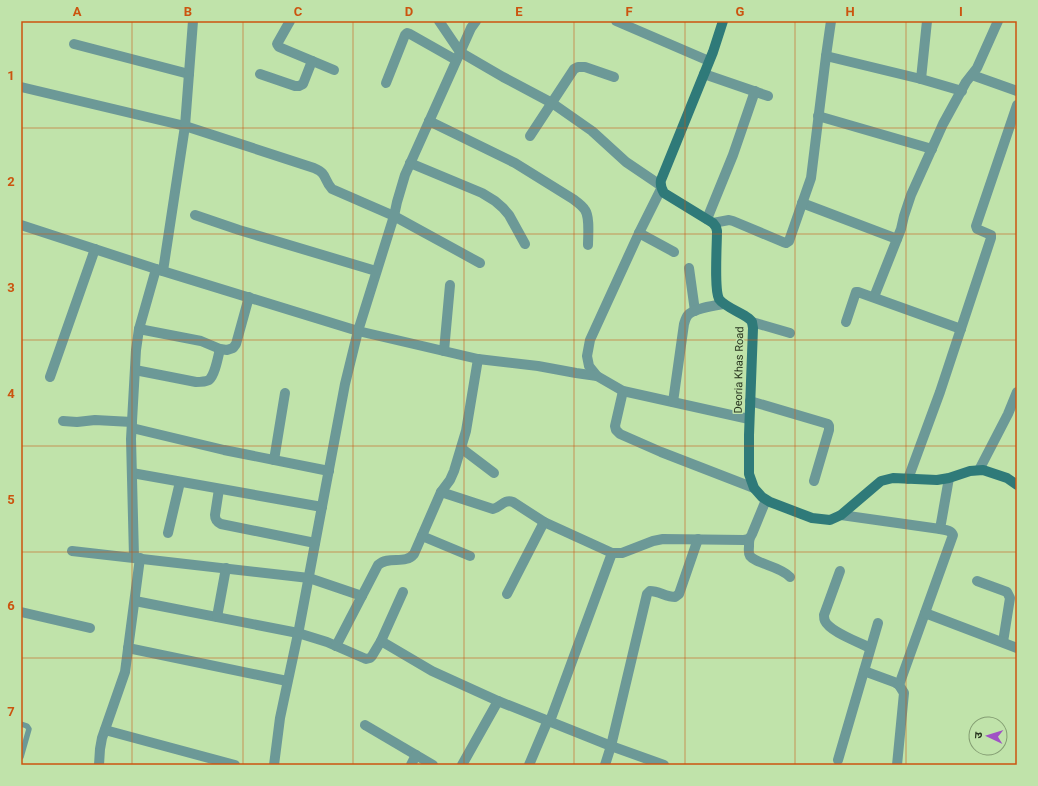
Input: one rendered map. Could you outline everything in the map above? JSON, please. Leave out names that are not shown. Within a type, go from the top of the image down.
[{"type":"street","points":[[99,765],[102,738],[124,672],[135,601],[137,558],[132,473],[132,425],[139,329],[160,270],[185,126],[193,21]]},
{"type":"street","points":[[290,21],[277,44],[278,46],[334,70]]},
{"type":"street","points":[[439,21],[458,56]]},
{"type":"street","points":[[274,765],[280,718],[316,542],[344,384],[358,331],[394,216],[402,183],[458,56],[471,28],[476,21]]},
{"type":"street","points":[[616,21],[709,61]]},
{"type":"street","points":[[596,376],[589,366],[586,356],[590,340],[661,187],[723,21]]},
{"type":"street","points":[[710,221],[733,221],[783,242],[789,242],[811,178],[831,21]]},
{"type":"street","points":[[921,79],[927,21]]},
{"type":"street","points":[[874,297],[902,229],[904,216],[911,196],[932,149],[962,91],[977,68],[998,21]]},
{"type":"street","points":[[386,83],[405,35],[410,34],[503,77],[552,104],[592,131],[626,162],[661,187],[664,192],[710,221],[718,231],[717,292],[719,298],[724,304],[694,311],[689,314],[684,324],[673,402]]},
{"type":"street","points":[[74,44],[189,74]]},
{"type":"street","points":[[826,56],[921,79],[962,91]]},
{"type":"street","points":[[260,74],[295,86],[300,86],[303,84],[312,61]]},
{"type":"street","points":[[530,136],[574,69],[578,66],[614,77]]},
{"type":"street","points":[[704,74],[768,96]]},
{"type":"street","points":[[972,75],[1017,91]]},
{"type":"street","points":[[21,87],[185,126],[319,170],[324,174],[327,184],[332,189],[394,216],[480,263]]},
{"type":"street","points":[[710,221],[755,91]]},
{"type":"street","points":[[908,479],[940,392],[991,238],[991,235],[977,229],[976,226],[1017,105]]},
{"type":"street","points":[[818,116],[932,149]]},
{"type":"street","points":[[429,121],[515,163],[577,202],[586,211],[588,245]]},
{"type":"street","points":[[410,162],[482,193],[495,201],[509,215],[525,244]]},
{"type":"street","points":[[802,203],[897,239]]},
{"type":"street","points":[[195,215],[239,230],[376,271]]},
{"type":"street","points":[[21,225],[160,270],[358,331],[478,359],[538,366],[596,376],[622,391],[749,419]]},
{"type":"street","points":[[639,233],[674,252]]},
{"type":"street","points":[[50,377],[94,248]]},
{"type":"street","points":[[689,268],[694,311]]},
{"type":"street","points":[[444,351],[450,285]]},
{"type":"street","points":[[846,322],[856,292],[858,292],[961,329]]},
{"type":"street","points":[[139,329],[201,341],[220,349],[227,350],[233,348],[236,344],[249,297]]},
{"type":"street","name":"Deoria Khas Road","points":[[724,304],[749,318],[752,322],[753,328],[748,460],[754,488]]},
{"type":"street","points":[[752,322],[790,333]]},
{"type":"street","points":[[135,370],[196,382],[204,382],[213,375],[220,349]]},
{"type":"street","points":[[336,646],[381,562],[411,558],[441,492],[450,480],[466,431],[478,359]]},
{"type":"street","points":[[622,391],[615,426],[616,430],[620,434],[661,452],[754,488],[766,500],[812,518],[830,520],[841,515],[881,481],[893,478],[937,480],[949,478],[970,471],[983,470],[1007,478],[1017,485]]},
{"type":"street","points":[[979,470],[1012,415],[1017,392]]},
{"type":"street","points":[[274,460],[285,393]]},
{"type":"street","points":[[750,401],[828,424],[829,430],[814,481]]},
{"type":"street","points":[[63,421],[77,422],[94,420],[132,425],[224,450],[329,471]]},
{"type":"street","points":[[461,448],[494,474]]},
{"type":"street","points":[[132,473],[322,507]]},
{"type":"street","points":[[940,529],[949,478]]},
{"type":"street","points":[[168,533],[180,482]]},
{"type":"street","points":[[219,489],[215,515],[217,522],[316,542]]},
{"type":"street","points":[[441,492],[493,509],[509,500],[544,522],[612,553],[622,553],[653,541],[663,539],[749,539]]},
{"type":"street","points":[[766,500],[749,539],[748,551],[754,560],[783,570],[790,576]]},
{"type":"street","points":[[841,515],[940,529],[950,531],[952,533],[899,685]]},
{"type":"street","points":[[507,594],[544,522]]},
{"type":"street","points":[[422,536],[470,556]]},
{"type":"street","points":[[605,765],[648,594],[650,591],[655,591],[675,597],[679,594],[698,539]]},
{"type":"street","points":[[72,551],[309,578],[362,596]]},
{"type":"street","points":[[530,765],[549,721],[612,553]]},
{"type":"street","points":[[217,617],[226,568]]},
{"type":"street","points":[[840,571],[824,614],[824,620],[836,631],[870,648]]},
{"type":"street","points":[[977,581],[1007,592],[1009,595],[1010,598],[1003,642]]},
{"type":"street","points":[[135,601],[298,633],[327,642],[369,659],[381,641],[404,592]]},
{"type":"street","points":[[21,612],[90,628]]},
{"type":"street","points":[[925,613],[1017,648]]},
{"type":"street","points":[[838,760],[878,622]]},
{"type":"street","points":[[381,641],[432,671],[498,700],[611,746],[664,765]]},
{"type":"street","points":[[128,648],[287,681]]},
{"type":"street","points":[[864,671],[894,682],[899,685],[904,693],[897,765]]},
{"type":"street","points":[[462,765],[498,700]]},
{"type":"street","points":[[365,724],[433,765]]},
{"type":"street","points":[[105,730],[235,765]]},
{"type":"street","points":[[411,765],[416,755]]},
{"type":"lane","points":[[21,724],[28,726],[29,729],[21,757]]}]
